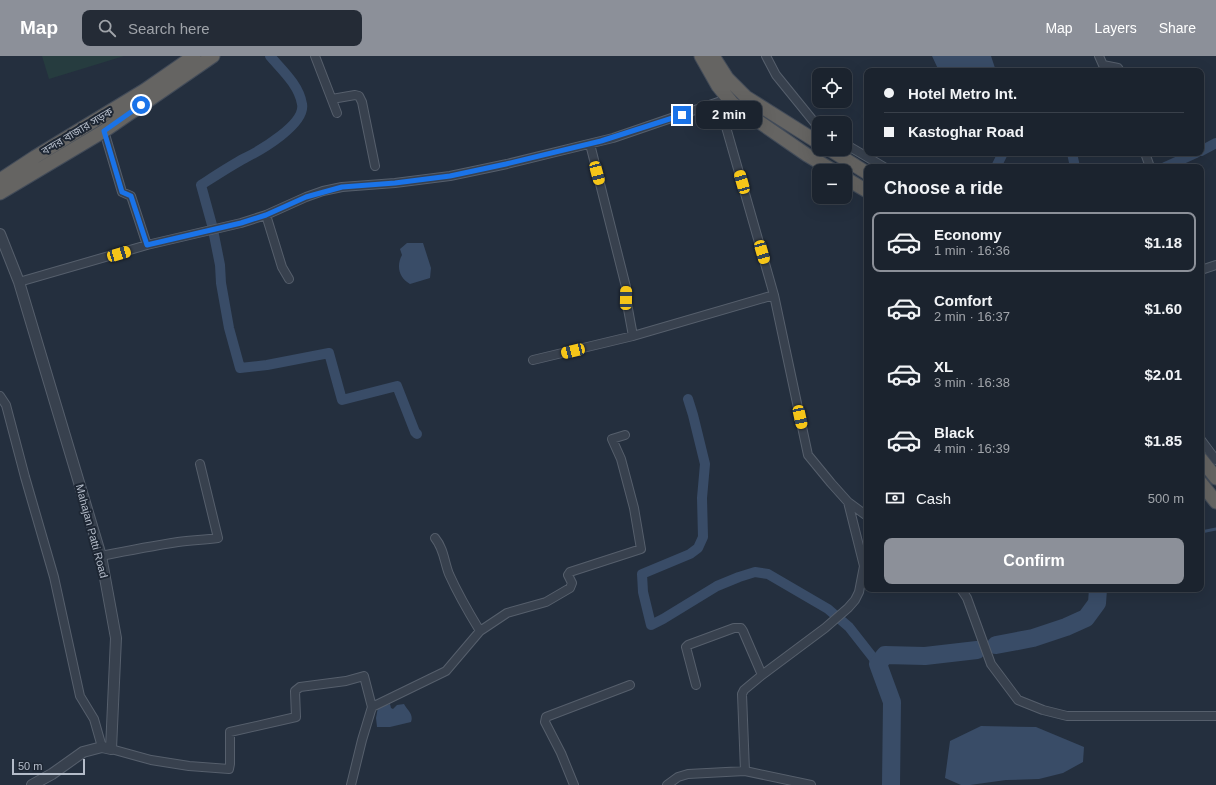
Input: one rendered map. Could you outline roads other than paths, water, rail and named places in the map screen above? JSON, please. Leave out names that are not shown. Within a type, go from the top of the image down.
[{"type":"highway","name":"বন্দর বাজার সড়ক","points":[[0,180],[145,90],[194,56]]},
{"type":"highway","points":[[0,193],[104,131],[213,56]]},
{"type":"highway","points":[[701,56],[718,86],[730,101],[822,164]]},
{"type":"highway","points":[[713,56],[727,78],[746,97],[812,139]]},
{"type":"highway","points":[[840,156],[864,171]]},
{"type":"highway","points":[[852,182],[864,189]]},
{"type":"highway","points":[[1204,463],[1216,478]]},
{"type":"highway","points":[[1204,487],[1216,502]]},
{"type":"street","points":[[315,56],[337,113]]},
{"type":"street","points":[[766,56],[776,75],[812,119]]},
{"type":"street","points":[[1100,56],[1103,65],[1118,68]]},
{"type":"street","points":[[332,100],[355,95],[359,96],[362,102],[375,166]]},
{"type":"street","points":[[19,282],[147,245],[241,223],[266,215],[306,197],[342,187],[395,183],[450,176],[590,144],[730,101]]},
{"type":"street","points":[[730,101],[724,120],[774,295],[808,455],[848,502],[864,514]]},
{"type":"street","points":[[104,131],[122,192],[131,196],[147,245]]},
{"type":"street","points":[[590,144],[626,287],[626,298],[633,336]]},
{"type":"street","points":[[852,148],[864,155]]},
{"type":"street","points":[[865,156],[879,164]]},
{"type":"street","points":[[266,215],[282,267],[289,279]]},
{"type":"street","name":"Mahajan Patti Road","points":[[0,234],[19,282],[101,556],[116,638],[106,748]]},
{"type":"street","points":[[1204,269],[1216,264]]},
{"type":"street","points":[[533,360],[633,336],[774,295]]},
{"type":"street","points":[[0,396],[6,405],[54,577],[80,696],[94,719],[106,748]]},
{"type":"street","points":[[372,707],[446,671],[480,632],[507,613],[546,602],[570,588],[572,583],[568,575],[570,572],[641,549],[634,508],[621,459],[612,439],[625,435]]},
{"type":"street","points":[[1204,444],[1216,460]]},
{"type":"street","points":[[101,556],[143,547],[218,538],[200,464]]},
{"type":"street","points":[[745,771],[742,694],[744,690],[825,628],[848,608],[855,600],[859,592],[864,566],[848,502]]},
{"type":"street","points":[[435,538],[441,546],[449,573],[461,599],[480,632]]},
{"type":"street","points":[[963,592],[967,598],[991,664],[1018,700],[1043,710],[1067,716],[1216,716]]},
{"type":"street","points":[[696,685],[686,647],[734,628],[740,628],[743,631],[762,675]]},
{"type":"street","points":[[32,785],[52,774],[83,752],[106,748],[151,760],[189,766],[229,769],[230,732],[296,717],[295,691],[300,687],[346,682],[364,676],[372,707],[351,785]]},
{"type":"street","points":[[574,785],[561,753],[545,722],[546,718],[630,685]]},
{"type":"street","points":[[667,785],[678,777],[688,774],[745,771],[811,785]]},
{"type":"water","points":[[932,56],[991,56],[995,68],[938,68]]},
{"type":"water","points":[[407,243],[423,243],[431,268],[430,278],[410,284],[401,275],[399,263],[402,255],[400,249]]},
{"type":"water","points":[[390,704],[391,708],[393,709],[397,705],[404,704],[411,714],[411,722],[390,727],[377,727],[376,718],[378,707]]},
{"type":"water","points":[[981,726],[1036,727],[1084,747],[1083,762],[1063,773],[1039,779],[1006,780],[961,785],[945,778],[950,741]]},
{"type":"waterway","points":[[270,56],[294,84],[300,97],[302,104],[301,112],[297,120],[281,136],[271,143],[201,185],[212,225],[220,265],[221,283],[229,328],[240,368],[267,365],[329,353],[342,400],[397,386],[417,434]]},
{"type":"waterway","points":[[1204,149],[1216,143]]},
{"type":"waterway","points":[[998,164],[1002,156]]},
{"type":"waterway","points":[[1073,156],[1074,164]]},
{"type":"waterway","points":[[1172,164],[1189,156]]},
{"type":"waterway","points":[[688,399],[705,464],[702,498],[703,537],[698,548],[690,554],[642,574],[643,592],[651,625],[717,586],[755,572],[768,574],[828,609],[849,627],[878,664]]},
{"type":"waterway","points":[[1204,531],[1216,529]]},
{"type":"waterway","points":[[996,645],[1033,638],[1066,627],[1086,618],[1097,603],[1098,592]]},
{"type":"waterway","points":[[891,785],[892,702],[878,664],[885,655],[925,656],[977,650]]}]
